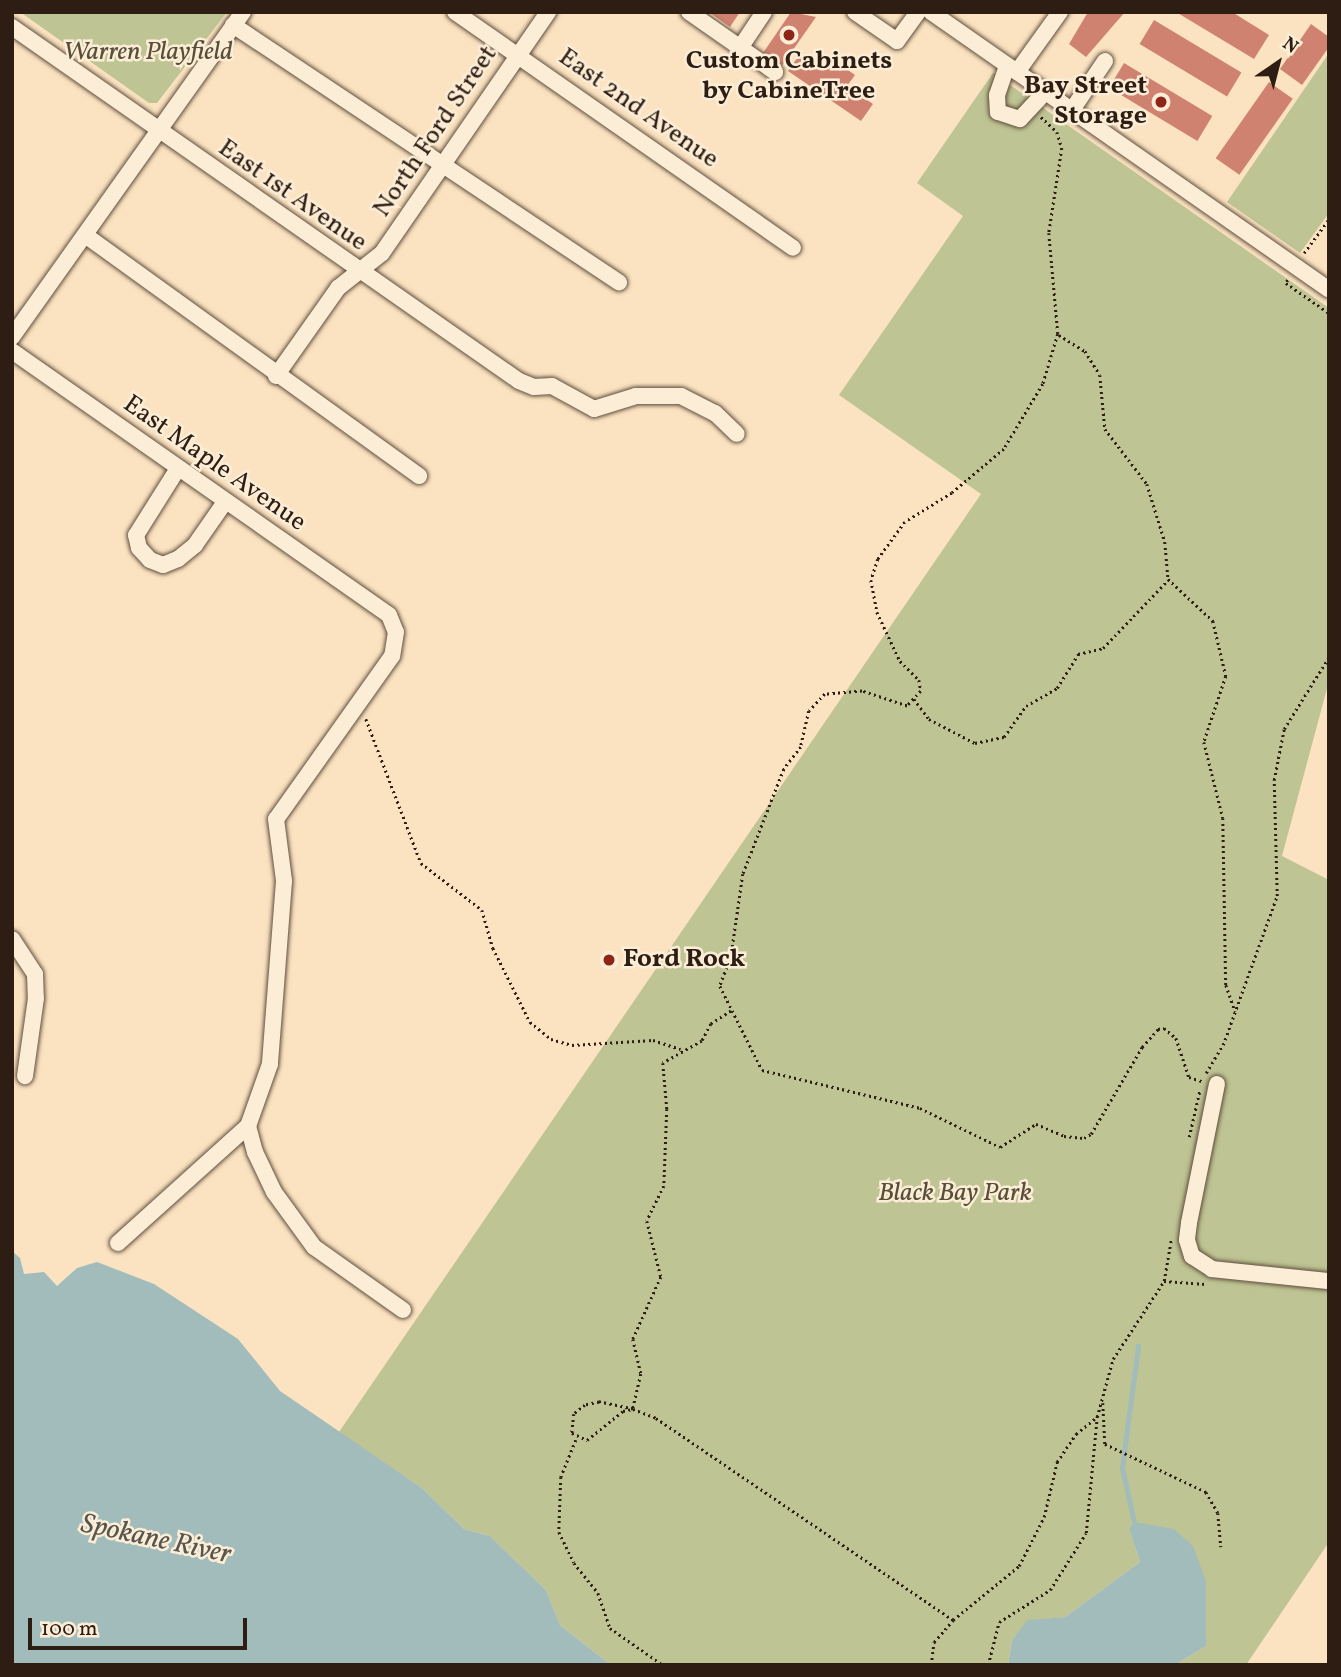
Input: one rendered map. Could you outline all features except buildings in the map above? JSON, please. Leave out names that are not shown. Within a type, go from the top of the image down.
[{"type":"street","name":"East 2nd Avenue","points":[[455,12],[793,248]]},
{"type":"street","name":"North Ford Street","points":[[276,376],[338,288],[382,253],[548,12]]},
{"type":"street","points":[[689,12],[775,72]]},
{"type":"street","points":[[740,48],[764,12]]},
{"type":"street","points":[[855,12],[897,41],[918,12]]},
{"type":"street","points":[[931,12],[1329,290]]},
{"type":"street","points":[[1045,92],[1033,109],[1020,119],[999,112],[997,95],[1012,69],[1060,12]]},
{"type":"street","points":[[12,337],[238,19],[444,165],[619,282]]},
{"type":"street","name":"East 1st Avenue","points":[[12,27],[358,272],[519,382],[534,387],[552,386],[594,409],[636,396],[681,396],[715,413],[737,434]]},
{"type":"street","points":[[1072,110],[1105,61]]},
{"type":"street","points":[[85,235],[276,376],[419,476]]},
{"type":"street","name":"East Maple Avenue","points":[[12,351],[177,470],[389,615],[396,632],[392,656],[359,703]]},
{"type":"street","points":[[177,470],[136,535],[139,548],[150,560],[163,565],[178,559],[195,545],[225,502]]},
{"type":"street","points":[[118,1243],[248,1126],[270,1064],[284,881],[276,819],[359,703]]},
{"type":"street","points":[[12,939],[35,974],[36,998],[25,1076]]},
{"type":"street","points":[[1210,1083],[1186,1240],[1192,1256],[1212,1269],[1329,1281]]},
{"type":"street","points":[[248,1126],[255,1152],[274,1192],[314,1247],[403,1310]]},
{"type":"path","points":[[1033,109],[1057,132],[1062,148],[1049,233],[1058,334],[1044,384],[1004,449],[952,493],[905,522],[878,559],[871,580],[877,612],[901,661],[919,680],[921,691],[907,706],[862,691],[825,694],[809,711],[801,747],[784,769],[743,874],[733,946],[720,986],[762,1070],[920,1108],[1000,1147],[1036,1124],[1064,1136],[1084,1138],[1091,1133],[1142,1046],[1158,1029],[1164,1028],[1175,1038],[1189,1077],[1210,1083]]},
{"type":"path","points":[[1295,267],[1329,219]]},
{"type":"path","points":[[1058,334],[1084,351],[1100,375],[1105,429],[1147,484],[1165,542],[1168,579],[1213,621],[1226,676],[1204,742],[1223,818],[1226,985],[1235,1011]]},
{"type":"path","points":[[1329,549],[1329,577]]},
{"type":"path","points":[[914,699],[929,719],[975,743],[1004,737],[1026,706],[1057,688],[1079,654],[1103,648],[1168,579]]},
{"type":"path","points":[[1189,1138],[1277,896],[1274,799],[1278,752],[1294,709],[1329,656]]},
{"type":"path","points":[[359,703],[421,863],[482,910],[493,948],[530,1021],[551,1039],[572,1045],[653,1040],[681,1049]]},
{"type":"path","points":[[633,1409],[641,1374],[633,1339],[661,1277],[647,1221],[664,1186],[667,1108],[663,1063],[681,1049],[702,1041],[710,1024],[731,1011]]},
{"type":"path","points":[[988,1665],[999,1622],[1050,1590],[1086,1532],[1097,1417],[1121,1341],[1164,1281],[1173,1229]]},
{"type":"path","points":[[633,1409],[618,1413],[587,1440],[577,1439],[572,1433],[573,1418],[585,1405],[600,1402],[633,1409],[665,1423],[953,1620]]},
{"type":"path","points":[[1103,1403],[1104,1440],[1112,1448],[1206,1492],[1218,1513],[1221,1547]]},
{"type":"path","points":[[932,1665],[934,1642],[953,1620],[1018,1566],[1044,1517],[1057,1462],[1076,1434],[1097,1417]]},
{"type":"path","points":[[577,1439],[561,1477],[559,1532],[574,1563],[598,1593],[610,1628],[663,1665]]},
{"type":"green space","name":"Warren Playfield","points":[[20,12],[227,12],[157,103],[149,103]]},
{"type":"green space","points":[[1329,53],[1329,213],[1300,253],[1227,202]]},
{"type":"green space","name":"Black Bay Park","points":[[993,73],[1329,308],[1329,681],[1282,856],[1329,880],[1329,1542],[1246,1665],[1175,1665],[1206,1646],[1129,1529],[1140,1562],[1065,1617],[1027,1621],[1012,1640],[1008,1665],[611,1665],[560,1625],[546,1590],[490,1536],[464,1529],[422,1488],[339,1432],[981,494],[839,395],[963,216],[917,183]]},
{"type":"water","name":"Spokane River","points":[[12,1251],[20,1258],[24,1274],[44,1272],[57,1286],[77,1268],[97,1262],[154,1284],[238,1339],[280,1391],[422,1488],[464,1529],[490,1536],[546,1590],[560,1625],[611,1665],[12,1665]]},
{"type":"water","points":[[1134,1522],[1174,1529],[1193,1546],[1206,1581],[1206,1646],[1175,1665],[1008,1665],[1012,1640],[1027,1620],[1065,1617],[1140,1562],[1129,1529]]},
{"type":"waterway","points":[[1134,1522],[1122,1468],[1138,1346]]},
{"type":"place","name":"Custom Cabinets by CabineTree","points":[[789,35]]},
{"type":"place","name":"Bay Street Storage","points":[[1161,102]]},
{"type":"place","name":"Ford Rock","points":[[609,960]]}]
